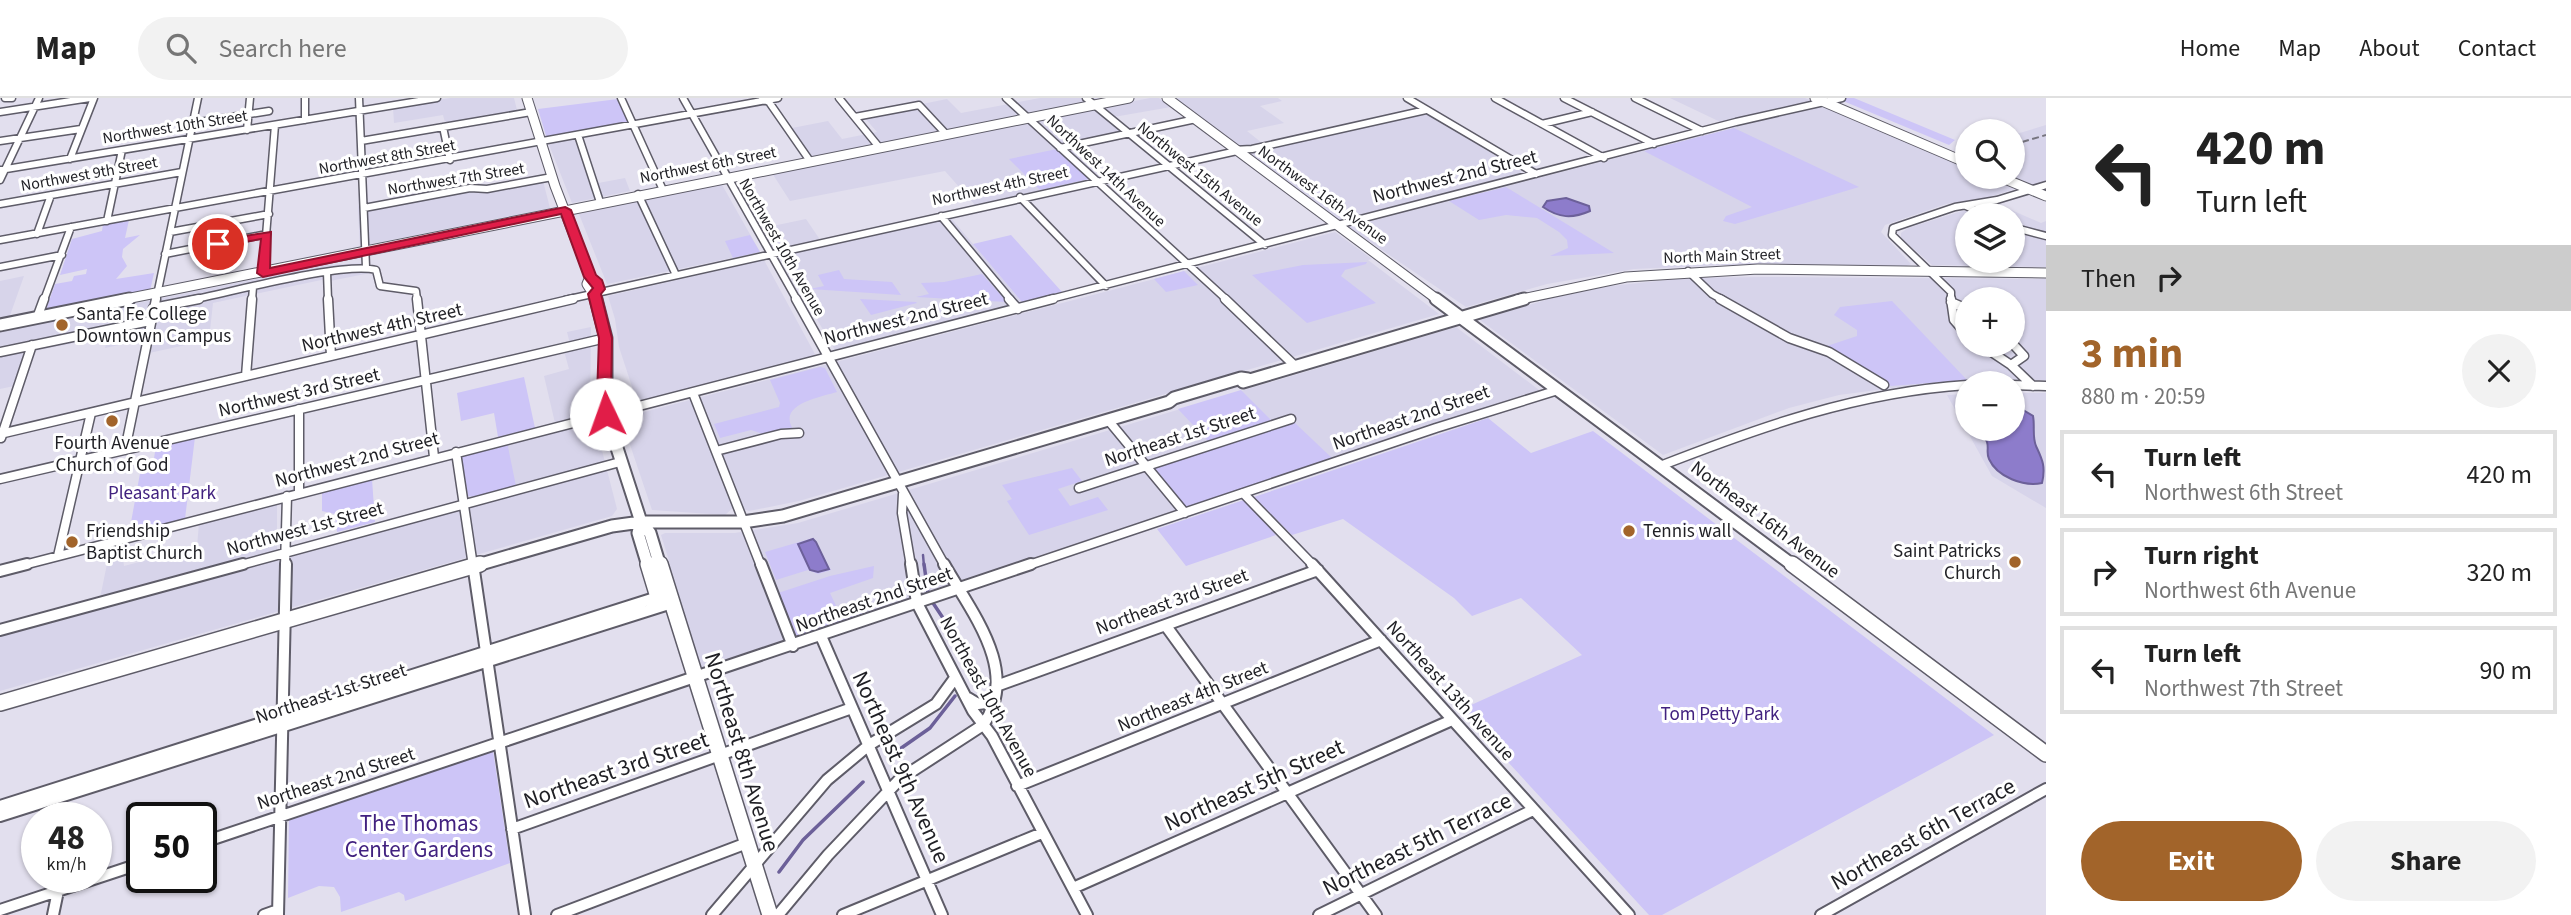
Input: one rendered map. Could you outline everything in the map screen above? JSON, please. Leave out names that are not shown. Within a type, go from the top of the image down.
[{"type":"main road","name":"Northwest 6th Street","points":[[0,325],[294,267],[638,194],[1129,98]]},
{"type":"main road","name":"Northwest 16th Avenue","points":[[1167,98],[1461,317]]},
{"type":"main road","points":[[1818,99],[1955,158]]},
{"type":"main road","points":[[531,112],[552,177]]},
{"type":"main road","points":[[2025,187],[2046,196]]},
{"type":"main road","name":"Northeast 8th Avenue","points":[[565,210],[590,277],[587,284],[595,294],[606,338],[606,414],[641,522],[650,533],[666,598],[694,678]]},
{"type":"main road","name":"North Main Street","points":[[0,703],[612,526],[641,522],[743,522],[783,516],[900,487],[1108,420],[1584,284],[1688,271],[2046,273]]},
{"type":"main road","name":"Northeast 16th Avenue","points":[[1461,317],[2046,754]]},
{"type":"street","points":[[2,98],[12,98]]},
{"type":"street","points":[[0,180],[2,170],[39,98]]},
{"type":"street","points":[[0,112],[92,98],[70,159]]},
{"type":"street","points":[[125,450],[198,98]]},
{"type":"street","points":[[247,130],[250,98]]},
{"type":"street","points":[[305,98],[306,120]]},
{"type":"street","points":[[359,98],[366,267]]},
{"type":"street","name":"Northwest 10th Street","points":[[2,170],[437,98]]},
{"type":"street","points":[[360,141],[531,112],[527,98]]},
{"type":"street","points":[[621,98],[663,190]]},
{"type":"street","name":"Northwest 10th Avenue","points":[[682,98],[991,647],[999,685]]},
{"type":"street","name":"Northwest 8th Street","points":[[0,240],[778,98]]},
{"type":"street","points":[[842,98],[882,147]]},
{"type":"street","name":"Northwest 14th Avenue","points":[[1006,98],[1187,265],[1193,275],[1208,284],[1294,365]]},
{"type":"street","name":"Northwest 15th Avenue","points":[[1086,98],[1265,245]]},
{"type":"street","points":[[1407,98],[1536,174]]},
{"type":"street","points":[[1495,98],[1604,158]]},
{"type":"street","points":[[1564,98],[1654,144]]},
{"type":"street","points":[[1635,98],[1702,131]]},
{"type":"street","name":"Northwest 2nd Street","points":[[0,570],[1604,158],[1818,99],[1842,98]]},
{"type":"street","points":[[762,99],[810,161]]},
{"type":"street","points":[[858,117],[919,105],[946,134]]},
{"type":"street","name":"Northwest 4th Street","points":[[1,436],[676,275],[1426,110]]},
{"type":"street","points":[[193,123],[269,111]]},
{"type":"street","points":[[1542,124],[1592,113]]},
{"type":"street","points":[[1060,148],[1196,119]]},
{"type":"street","points":[[263,273],[275,125]]},
{"type":"street","points":[[443,127],[450,160]]},
{"type":"street","points":[[0,141],[81,129]]},
{"type":"street","points":[[578,135],[600,202]]},
{"type":"street","points":[[107,221],[122,150]]},
{"type":"street","name":"Northwest 9th Street","points":[[0,204],[182,172]]},
{"type":"street","points":[[552,177],[565,210]]},
{"type":"street","name":"Northwest 7th Street","points":[[363,208],[470,188],[487,189],[552,177]]},
{"type":"street","points":[[1977,203],[1997,200],[2046,185]]},
{"type":"street","points":[[638,194],[676,275]]},
{"type":"street","points":[[37,233],[51,195]]},
{"type":"street","points":[[1021,198],[1106,286]]},
{"type":"street","points":[[1955,208],[1893,228],[1892,235],[1951,292],[1952,320],[1955,323]]},
{"type":"street","points":[[170,232],[269,214]]},
{"type":"street","points":[[941,216],[1018,309]]},
{"type":"street","points":[[37,318],[71,228]]},
{"type":"street","points":[[2025,232],[2046,236]]},
{"type":"street","points":[[165,254],[267,234]]},
{"type":"street","points":[[0,267],[62,255]]},
{"type":"street","points":[[153,308],[327,272],[366,267],[376,270],[380,286],[386,289],[416,291],[434,457]]},
{"type":"street","points":[[1688,271],[1712,294],[1789,338],[1829,352],[1884,386]]},
{"type":"street","points":[[327,272],[331,356]]},
{"type":"street","points":[[246,376],[253,287]]},
{"type":"street","points":[[1951,302],[1955,304]]},
{"type":"street","points":[[0,352],[150,321]]},
{"type":"street","name":"Northwest 3rd Street","points":[[0,479],[606,338]]},
{"type":"street","points":[[1,436],[32,345]]},
{"type":"street","points":[[1999,357],[2033,386]]},
{"type":"street","points":[[2011,365],[2023,357]]},
{"type":"street","points":[[1660,466],[1739,435],[1834,404],[1884,392],[1955,386]]},
{"type":"street","points":[[2025,386],[2046,386]]},
{"type":"street","name":"Northeast 2nd Street","points":[[217,838],[1558,390]]},
{"type":"street","points":[[693,393],[793,646]]},
{"type":"street","points":[[299,410],[299,493]]},
{"type":"street","points":[[58,555],[91,413]]},
{"type":"street","name":"Northeast 1st Street","points":[[1079,488],[1291,419]]},
{"type":"street","points":[[1108,420],[1185,513]]},
{"type":"street","points":[[716,451],[781,434],[799,433]]},
{"type":"street","points":[[456,452],[526,915]]},
{"type":"street","name":"Northwest 1st Street","points":[[0,630],[620,462]]},
{"type":"street","name":"Northeast 10th Avenue","points":[[900,487],[917,603],[955,678],[992,736],[1087,915]]},
{"type":"street","name":"Northeast 13th Avenue","points":[[1243,493],[1318,569],[1533,810],[1621,914]]},
{"type":"street","points":[[264,915],[278,912],[287,496]]},
{"type":"street","name":"Northeast 3rd Street","points":[[999,685],[1318,569]]},
{"type":"street","name":"Northeast 1st Street","points":[[0,806],[282,723],[666,598]]},
{"type":"street","points":[[1166,626],[1376,915]]},
{"type":"street","name":"Northeast 9th Avenue","points":[[821,636],[942,915]]},
{"type":"street","name":"Northeast 4th Street","points":[[1017,786],[1381,640]]},
{"type":"street","name":"Northeast 8th Avenue","points":[[694,678],[770,915]]},
{"type":"street","points":[[712,915],[827,780],[869,745],[936,704],[955,678]]},
{"type":"street","points":[[778,915],[828,855],[900,779],[983,725],[989,718],[999,685]]},
{"type":"street","points":[[967,698],[978,704],[993,702]]},
{"type":"street","name":"Northeast 3rd Street","points":[[512,829],[852,708]]},
{"type":"street","name":"Northeast 5th Street","points":[[1073,888],[1452,720]]},
{"type":"street","name":"Northeast 1st Street","points":[[0,816],[158,761]]},
{"type":"street","name":"Northeast 6th Terrace","points":[[1821,915],[2046,789]]},
{"type":"street","name":"Northeast 5th Terrace","points":[[1319,915],[1533,810]]},
{"type":"street","points":[[843,915],[1042,833]]},
{"type":"street","points":[[557,915],[747,844]]},
{"type":"street","points":[[0,910],[52,893]]},
{"type":"street","points":[[53,915],[58,893]]},
{"type":"shaded area","points":[[450,98],[514,98],[518,114],[446,126],[443,115],[394,123],[393,107]]},
{"type":"shaded area","points":[[1040,98],[1106,98],[812,157],[792,128],[828,121],[842,139],[877,132],[864,117],[922,104],[947,99],[961,113]]},
{"type":"shaded area","points":[[1159,98],[1171,107],[1108,118],[1127,136],[1070,149],[1100,177],[975,205],[945,171],[790,201],[772,173]]},
{"type":"shaded area","points":[[1174,98],[1278,98],[1282,101],[1260,106],[1284,123],[1247,131],[1262,143],[1241,148]]},
{"type":"shaded area","points":[[1670,98],[1805,98],[1955,162],[1955,189],[2015,189],[1989,197],[1946,204],[1885,225],[1881,232],[1911,264],[1907,266],[1722,265],[1634,269],[1547,284],[1466,307],[1348,227],[1733,128]]},
{"type":"shaded area","points":[[1427,114],[1521,173],[1339,220],[1248,153]]},
{"type":"shaded area","points":[[2046,125],[2046,192],[2025,183],[2025,131]]},
{"type":"shaded area","points":[[575,137],[593,184],[625,178],[630,191],[572,203],[548,142]]},
{"type":"shaded area","points":[[542,177],[550,208],[371,244],[360,251],[358,206],[456,188],[483,188]]},
{"type":"shaded area","points":[[721,183],[760,252],[607,284],[579,214]]},
{"type":"shaded area","points":[[1566,198],[1589,206],[1590,211],[1566,216],[1543,207],[1547,201]]},
{"type":"shaded area","points":[[1955,213],[1955,265],[1932,265],[1901,238],[1901,233],[1908,228]]},
{"type":"shaded area","points":[[2025,216],[2041,223],[2046,221],[2046,267],[2025,267]]},
{"type":"shaded area","points":[[951,218],[1022,302],[835,350],[763,228],[806,219],[825,247]]},
{"type":"shaded area","points":[[1335,232],[1439,314],[799,501],[749,511],[735,506],[725,515],[652,510],[621,418]]},
{"type":"shaded area","points":[[764,260],[816,356],[637,402],[619,347],[608,296]]},
{"type":"shaded area","points":[[369,263],[370,273],[330,281],[326,279],[213,303],[209,340],[149,353],[152,338],[105,348],[108,336],[25,353],[14,386],[0,389],[0,331],[325,265]]},
{"type":"shaded area","points":[[24,276],[8,321],[0,323],[0,281]]},
{"type":"shaded area","points":[[1686,278],[2046,279],[2046,380],[2025,380],[2025,371],[1955,371],[1955,382],[1839,395],[1789,408],[1663,455],[1480,320],[1549,299],[1611,286]]},
{"type":"shaded area","points":[[591,327],[590,404],[617,509],[612,516],[0,691],[0,625],[100,598],[107,564],[123,559],[124,566],[197,547],[199,523],[277,503],[277,561],[471,507],[463,454],[552,431],[555,423],[544,376],[569,369],[564,351],[570,344],[567,332]]},
{"type":"shaded area","points":[[1456,327],[1539,390],[700,668],[668,565],[670,564],[661,535],[665,533],[735,533],[798,523]]},
{"type":"shaded area","points":[[2025,393],[2046,393],[2046,508],[1992,476],[1973,441],[2025,441]]},
{"type":"shaded area","points":[[1947,395],[1955,395],[1955,409]]},
{"type":"shaded area","points":[[2025,411],[2033,416],[2035,442],[2042,459],[2042,483],[2019,482],[1998,471],[1988,457],[1986,441],[2025,441]]},
{"type":"shaded area","points":[[813,539],[829,569],[818,572],[810,570],[798,544]]},
{"type":"green space","points":[[1836,98],[1854,98],[1955,140],[1949,145]]},
{"type":"green space","points":[[618,99],[629,123],[547,139],[538,109]]},
{"type":"green space","points":[[1734,128],[1859,187],[1735,224],[1723,221],[1726,216],[1752,207],[1644,151]]},
{"type":"green space","points":[[1057,149],[1089,179],[1040,190],[1009,159]]},
{"type":"green space","points":[[1506,187],[1614,253],[1550,256],[1568,248],[1567,240],[1537,218],[1506,215],[1479,220],[1449,201]]},
{"type":"green space","points":[[129,220],[125,238],[140,235],[123,249],[122,257],[127,266],[116,279],[154,273],[150,291],[46,310],[55,284],[72,281],[74,276],[86,274],[87,269],[60,275],[72,239],[102,231],[103,224]]},
{"type":"green space","points":[[750,235],[760,252],[733,258],[725,241]]},
{"type":"green space","points":[[1011,235],[1062,292],[1022,302],[973,244]]},
{"type":"green space","points":[[1367,262],[1345,270],[1341,276],[1376,303],[1307,323],[1252,275],[1303,265]]},
{"type":"green space","points":[[839,270],[844,279],[892,282],[901,295],[810,289],[824,286],[818,275]]},
{"type":"green space","points":[[1184,271],[1198,285],[1166,292],[1154,279]]},
{"type":"green space","points":[[982,274],[1007,302],[916,297],[929,294],[921,283],[944,282]]},
{"type":"green space","points":[[860,299],[916,302],[917,303],[871,315]]},
{"type":"green space","points":[[1892,301],[1958,371],[1955,371],[1955,381],[1891,386],[1824,347],[1857,336],[1857,330],[1834,315],[1840,307]]},
{"type":"green space","points":[[825,368],[837,392],[812,399],[796,408],[791,413],[790,420],[793,429],[763,434],[751,430],[720,438],[714,424],[779,407],[780,403],[770,380]]},
{"type":"green space","points":[[524,377],[535,428],[498,437],[494,413],[461,421],[457,393]]},
{"type":"green space","points":[[1241,390],[1273,422],[1209,442],[1178,409]]},
{"type":"green space","name":"Tom Petty Park","points":[[1488,418],[1531,453],[1593,431],[1994,735],[1662,915],[1649,915],[1460,710],[1582,655],[1521,598],[1472,616],[1454,598],[1343,519],[1292,535],[1254,497]]},
{"type":"green space","points":[[1294,422],[1332,458],[1186,507],[1152,467]]},
{"type":"green space","name":"Pleasant Park","points":[[195,437],[185,519],[129,533],[141,468],[153,464],[156,446]]},
{"type":"green space","points":[[507,442],[516,486],[476,497],[468,496],[461,455]]},
{"type":"green space","points":[[1072,468],[1082,481],[1058,489],[1070,506],[1098,497],[1108,510],[1029,535],[1007,501],[1012,499],[1002,485]]},
{"type":"green space","points":[[372,479],[375,522],[337,532],[335,514],[322,511],[322,492]]},
{"type":"green space","points":[[1244,500],[1276,535],[1186,566],[1157,529]]},
{"type":"green space","points":[[813,538],[831,570],[818,574],[808,570],[776,580],[765,552]]},
{"type":"green space","points":[[874,566],[873,578],[830,593],[840,614],[865,605],[865,614],[795,637],[778,593],[830,576]]},
{"type":"green space","name":"The Thomas Center Gardens","points":[[493,751],[510,863],[405,901],[404,895],[399,892],[341,912],[340,897],[334,887],[319,886],[288,898],[289,820]]},
{"type":"waterway","points":[[923,555],[924,566]]},
{"type":"waterway","points":[[924,564],[928,593]]},
{"type":"waterway","points":[[933,603],[951,630],[954,644],[969,663],[971,674]]},
{"type":"waterway","points":[[897,751],[930,728],[955,696]]},
{"type":"waterway","points":[[779,872],[803,840],[863,782]]},
{"type":"railway","points":[[2025,141],[2046,135]]},
{"type":"place","name":"Santa Fe College Downtown Campus","points":[[62,325]]},
{"type":"place","name":"Fourth Avenue Church of God","points":[[112,421]]},
{"type":"place","name":"Tennis wall","points":[[1629,531]]},
{"type":"place","name":"Friendship Baptist Church","points":[[72,542]]},
{"type":"place","name":"Saint Patricks Church","points":[[2015,562]]},
{"type":"route","points":[[218,244],[267,234],[263,273],[565,210],[590,277],[599,289],[595,294],[606,338],[606,414]]}]
